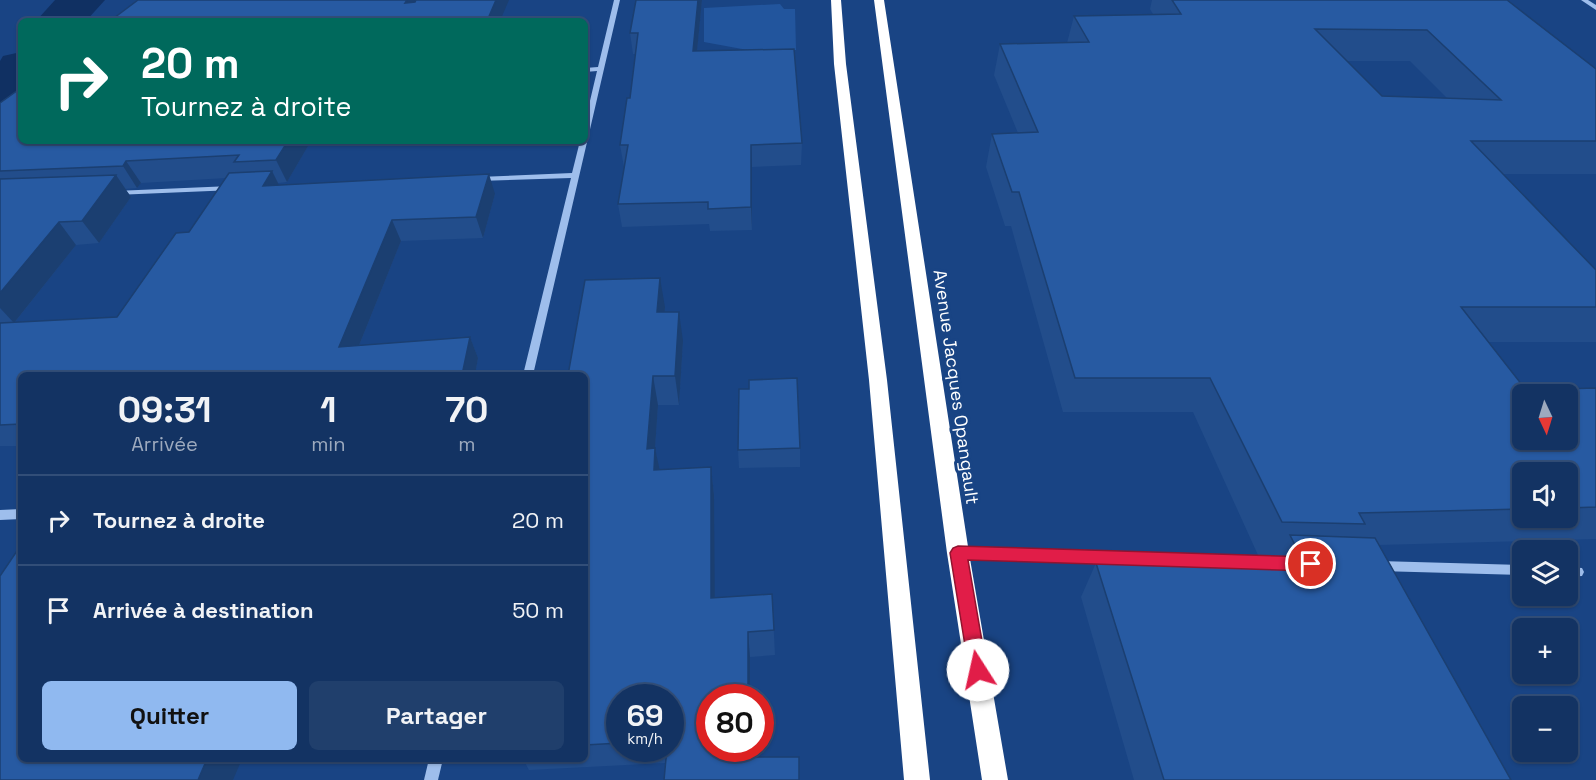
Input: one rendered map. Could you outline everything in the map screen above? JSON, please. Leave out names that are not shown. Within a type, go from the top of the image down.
[{"type":"highway","points":[[836,0],[840,64],[878,380],[916,780]]},
{"type":"highway","name":"Avenue Jacques Opangault","points":[[879,0],[958,553],[995,780]]},
{"type":"street","points":[[588,127],[617,0]]},
{"type":"street","points":[[1584,0],[1596,8]]},
{"type":"street","points":[[588,70],[601,69]]},
{"type":"street","points":[[529,372],[584,144]]},
{"type":"street","points":[[470,179],[576,175]]},
{"type":"street","points":[[105,194],[245,188]]},
{"type":"street","points":[[0,515],[18,514]]},
{"type":"street","points":[[958,553],[1299,563]]},
{"type":"street","points":[[1370,566],[1512,570]]},
{"type":"street","points":[[431,780],[435,762]]},
{"type":"shaded area","points":[[780,4],[784,9],[795,9],[796,50],[753,51],[704,42],[704,8]]},
{"type":"building","points":[[138,0],[407,0],[405,3],[416,0],[496,0],[488,18],[114,18]]},
{"type":"building","points":[[636,0],[698,0],[693,51],[794,49],[802,143],[751,145],[751,207],[708,209],[708,202],[618,204],[628,145],[620,145],[627,98],[630,98],[638,33],[630,33]]},
{"type":"building","points":[[1172,0],[1507,0],[1596,69],[1596,141],[1471,141],[1596,270],[1596,307],[1461,307],[1521,384],[1512,384],[1512,450],[1578,450],[1578,389],[1596,388],[1596,507],[1578,508],[1578,462],[1512,462],[1512,509],[1359,513],[1365,524],[1282,522],[1210,378],[1075,378],[1019,192],[1012,192],[992,134],[1038,132],[1000,44],[1089,42],[1074,16],[1181,14]],"holes":[[[1315,29],[1427,30],[1501,100],[1382,96]]]},
{"type":"building","points":[[18,90],[18,144],[286,144],[276,160],[234,162],[239,155],[126,161],[123,166],[0,171],[0,103]]},
{"type":"building","points":[[272,171],[263,186],[489,174],[476,217],[392,220],[339,347],[470,337],[463,372],[18,372],[18,424],[0,425],[0,323],[117,317],[176,233],[189,232],[229,173]]},
{"type":"building","points":[[116,175],[82,221],[59,222],[0,293],[0,179]]},
{"type":"building","points":[[660,278],[657,312],[679,312],[675,376],[653,376],[647,449],[655,448],[654,470],[711,467],[711,598],[772,594],[774,630],[748,632],[748,684],[696,684],[696,762],[774,762],[774,757],[799,757],[799,780],[664,780],[666,762],[684,762],[684,684],[606,684],[606,744],[588,745],[588,372],[569,372],[585,280]]},
{"type":"building","points":[[797,378],[800,448],[738,450],[739,389],[749,389],[749,380]]},
{"type":"building","points":[[1290,535],[1375,538],[1511,780],[1164,780],[1096,563],[1307,569]]},
{"type":"building","points":[[18,549],[18,762],[206,762],[198,780],[0,780],[0,576]]},
{"type":"waterway","points":[[62,18],[82,0]]},
{"type":"waterway","points":[[0,121],[6,115],[11,85],[18,72]]},
{"type":"route","points":[[978,670],[958,553],[1311,564]]}]
